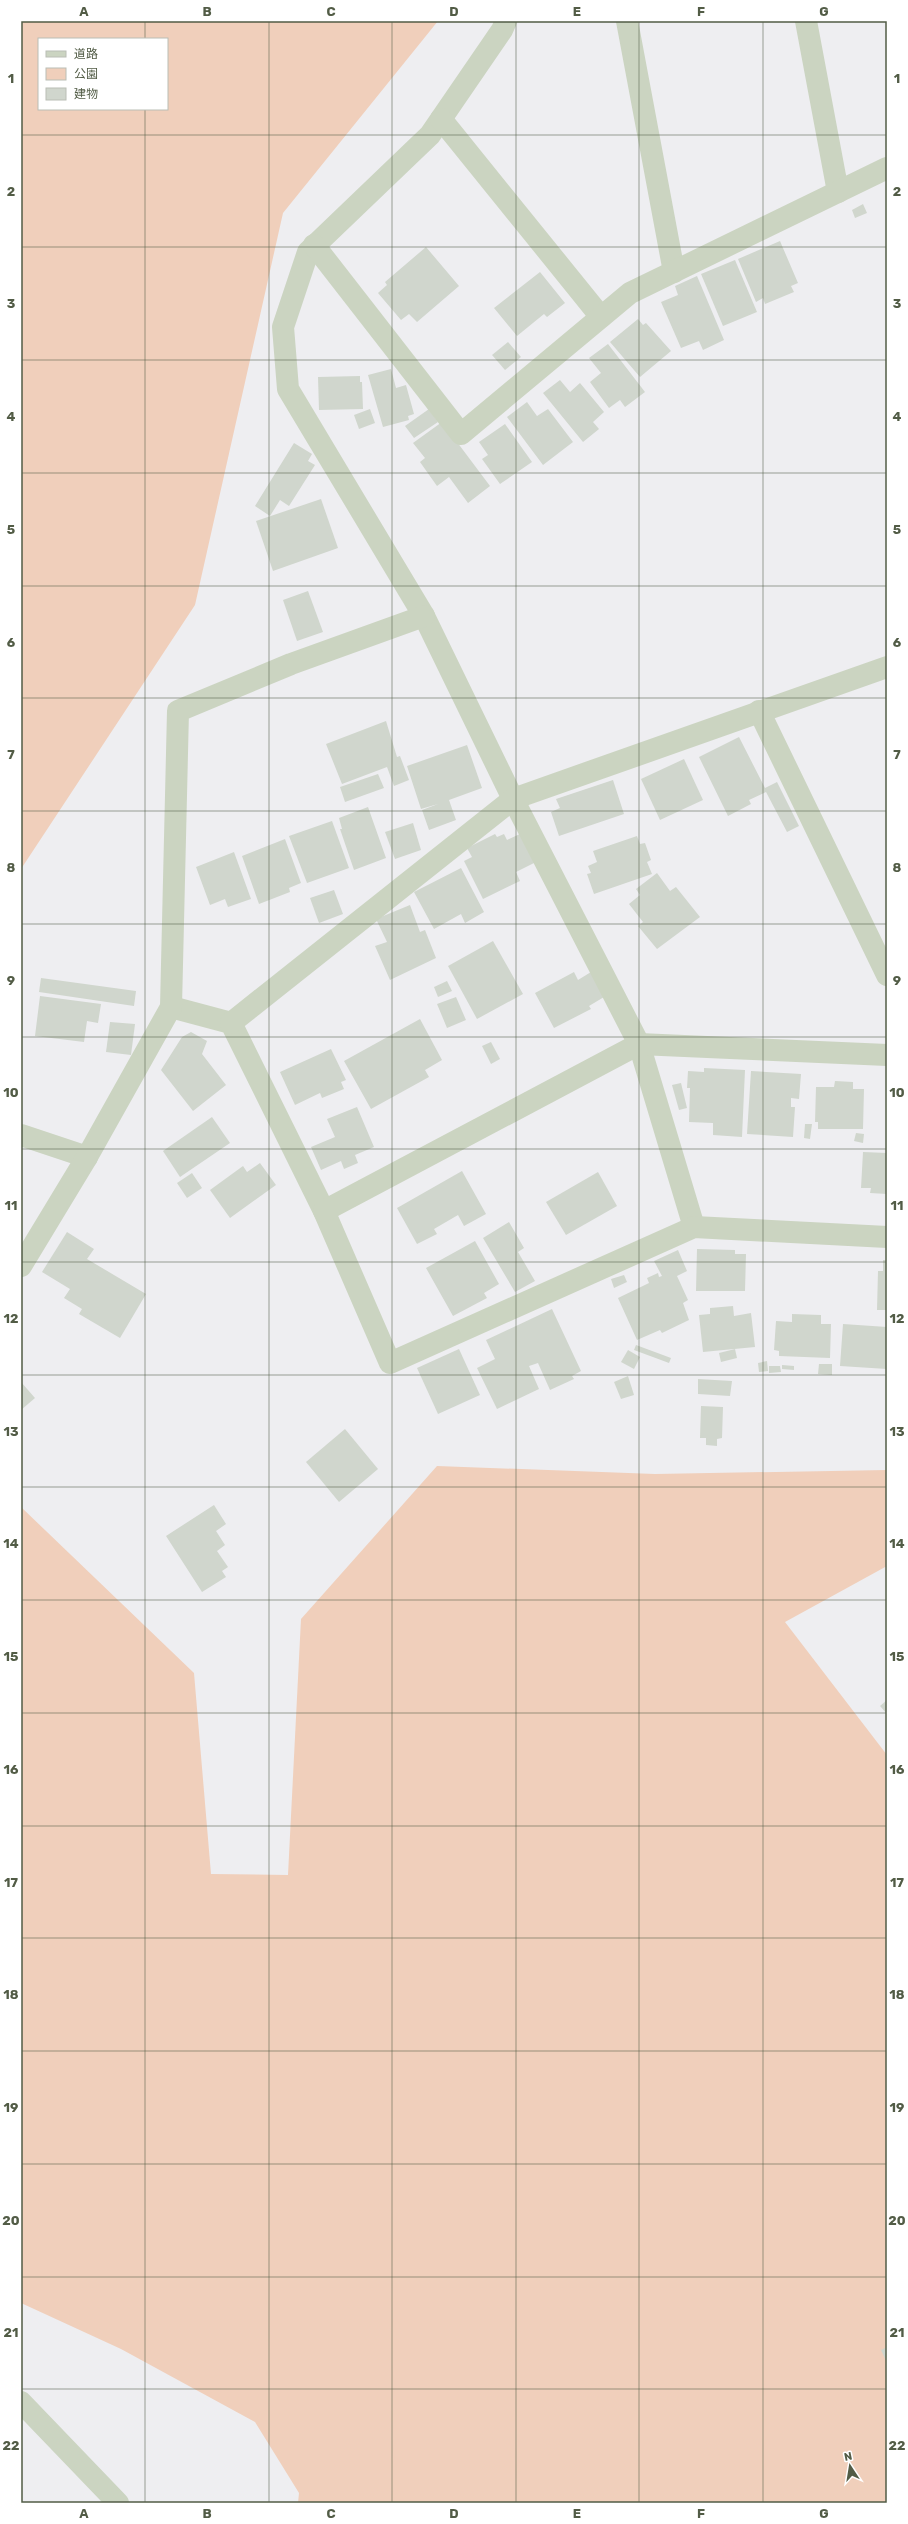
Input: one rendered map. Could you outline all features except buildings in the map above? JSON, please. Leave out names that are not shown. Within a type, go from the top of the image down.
[{"type":"street","points":[[506,21],[502,30],[430,136],[308,252],[282,327],[288,389],[424,616],[513,799],[640,1044],[694,1227]]},
{"type":"street","points":[[627,21],[674,272]]},
{"type":"street","points":[[806,21],[838,192]]},
{"type":"street","points":[[441,119],[602,317]]},
{"type":"street","points":[[314,245],[461,434],[630,293],[887,168]]},
{"type":"street","points":[[21,1266],[87,1157],[170,1007],[178,711],[290,664],[424,616]]},
{"type":"street","points":[[231,1023],[513,799],[887,667]]},
{"type":"street","points":[[759,711],[887,975]]},
{"type":"street","points":[[170,1007],[231,1023],[324,1211],[390,1363],[694,1227],[887,1237]]},
{"type":"street","points":[[324,1211],[640,1044],[887,1055]]},
{"type":"street","points":[[21,1135],[87,1157]]},
{"type":"street","points":[[21,2402],[118,2503]]},
{"type":"green space","points":[[21,21],[438,21],[283,213],[195,605],[21,869]]},
{"type":"green space","points":[[437,1466],[655,1474],[887,1470],[887,1566],[785,1622],[887,1755],[887,2503],[298,2503],[299,2493],[255,2422],[121,2349],[21,2303],[21,1507],[194,1673],[211,1874],[288,1875],[301,1619]]}]
